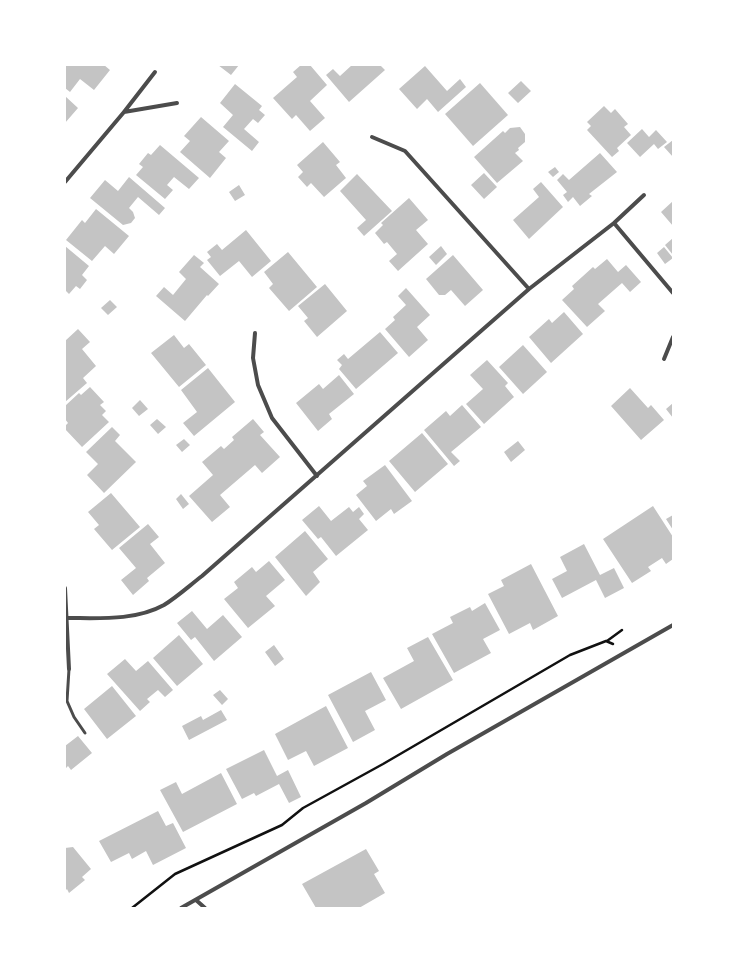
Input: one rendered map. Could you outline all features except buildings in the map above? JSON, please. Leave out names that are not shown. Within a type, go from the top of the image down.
[{"type":"street","points":[[65,182],[124,112],[155,72]]},
{"type":"street","points":[[124,112],[177,103]]},
{"type":"street","points":[[372,137],[405,151],[529,290]]},
{"type":"street","points":[[66,618],[115,617],[141,614],[164,605],[202,576],[529,290],[614,223],[644,194]]},
{"type":"street","points":[[614,223],[664,280],[673,293]]},
{"type":"street","points":[[255,333],[253,358],[258,385],[272,418],[317,476]]},
{"type":"street","points":[[664,359],[673,337]]},
{"type":"street","points":[[65,588],[68,669]]},
{"type":"street","points":[[181,908],[366,803],[447,754],[673,625]]},
{"type":"street","points":[[196,900],[205,908]]},
{"type":"lane","points":[[68,669],[67,701],[74,717],[85,733]]},
{"type":"path","points":[[132,908],[175,874],[282,824],[303,808],[383,764],[570,655],[606,641],[622,630]]},
{"type":"path","points":[[606,641],[630,650]]}]
